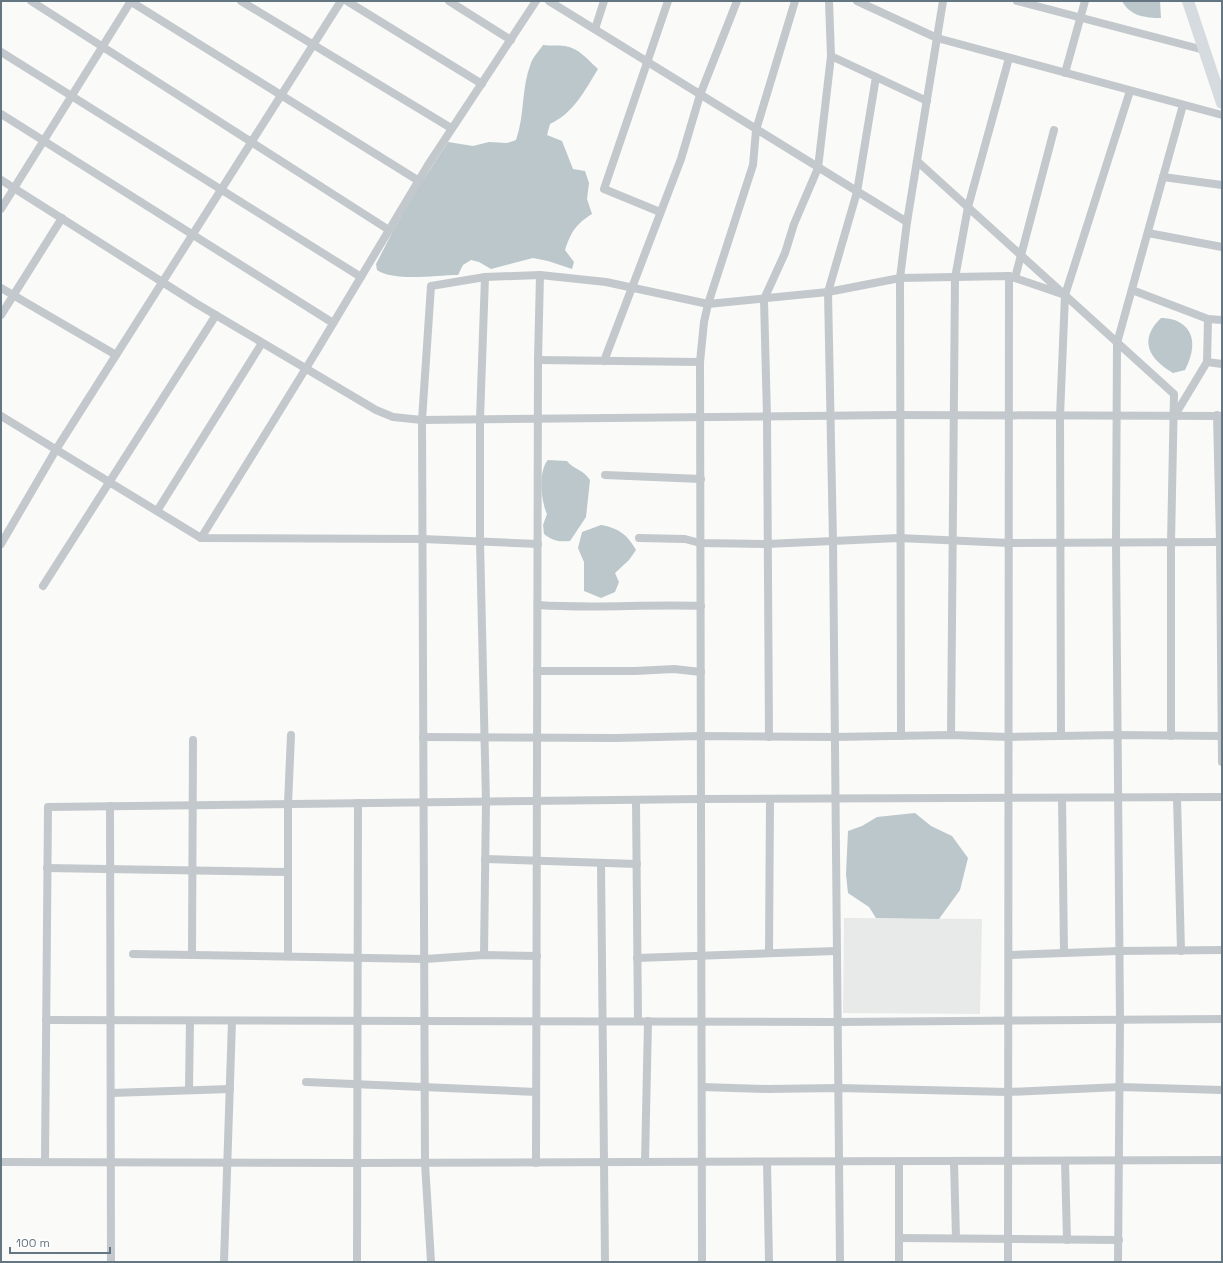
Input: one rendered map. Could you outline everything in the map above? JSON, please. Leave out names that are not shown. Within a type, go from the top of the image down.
[{"type":"highway","points":[[1188,1],[1222,103]]},
{"type":"street","points":[[31,1],[389,230]]},
{"type":"street","points":[[1,210],[131,1],[418,181]]},
{"type":"street","points":[[241,1],[451,128]]},
{"type":"street","points":[[1,544],[57,448],[341,1]]},
{"type":"street","points":[[347,1],[482,84]]},
{"type":"street","points":[[448,1],[511,40]]},
{"type":"street","points":[[201,538],[451,128],[482,84],[536,1]]},
{"type":"street","points":[[549,1],[907,222]]},
{"type":"street","points":[[594,29],[604,1]]},
{"type":"street","points":[[660,212],[604,189],[668,1]]},
{"type":"street","points":[[604,361],[681,159],[700,95],[737,1]]},
{"type":"street","points":[[702,1262],[700,362],[704,322],[708,304],[752,165],[756,130],[795,1]]},
{"type":"street","points":[[769,737],[767,417],[764,299],[785,254],[794,224],[818,168],[831,56],[829,1]]},
{"type":"street","points":[[857,1],[937,38],[1222,116]]},
{"type":"street","points":[[901,736],[900,278],[907,222],[942,1]]},
{"type":"street","points":[[1017,1],[1204,50]]},
{"type":"street","points":[[1065,73],[1085,1]]},
{"type":"street","points":[[1,52],[361,277]]},
{"type":"street","points":[[831,56],[927,101]]},
{"type":"street","points":[[951,735],[953,541],[952,416],[955,278],[968,207],[1009,58]]},
{"type":"street","points":[[840,1262],[834,799],[833,542],[829,417],[828,292],[857,192],[876,76]]},
{"type":"street","points":[[1060,736],[1060,416],[1065,295],[1130,91]]},
{"type":"street","points":[[1118,1262],[1120,1020],[1116,543],[1118,415],[1117,343],[1183,105]]},
{"type":"street","points":[[1,114],[333,323]]},
{"type":"street","points":[[1008,1262],[1009,416],[1012,277],[1021,255],[1054,130]]},
{"type":"street","points":[[917,161],[1174,394],[1175,415],[1171,543],[1171,736]]},
{"type":"street","points":[[1163,177],[1222,185]]},
{"type":"street","points":[[1,180],[305,369],[376,410],[393,417],[422,420],[1219,415],[1222,762]]},
{"type":"street","points":[[1,315],[62,218]]},
{"type":"street","points":[[1148,233],[1222,247]]},
{"type":"street","points":[[431,1262],[425,1163],[422,420],[431,286],[485,277],[540,274],[606,282],[708,304],[828,292],[900,278],[1012,277],[1065,295]]},
{"type":"street","points":[[536,1162],[538,360],[540,274]]},
{"type":"street","points":[[484,954],[486,802],[480,541],[480,419],[485,277]]},
{"type":"street","points":[[1,288],[116,355]]},
{"type":"street","points":[[1132,290],[1208,319],[1222,320]]},
{"type":"street","points":[[43,586],[216,315]]},
{"type":"street","points":[[1175,415],[1207,362],[1208,319]]},
{"type":"street","points":[[157,510],[262,343]]},
{"type":"street","points":[[538,360],[700,362]]},
{"type":"street","points":[[1207,362],[1222,364]]},
{"type":"street","points":[[1,416],[57,448],[201,538],[423,539],[538,544]]},
{"type":"street","points":[[605,475],[701,479]]},
{"type":"street","points":[[639,538],[685,539],[700,543],[767,544],[901,538],[1009,543],[1220,542]]},
{"type":"street","points":[[538,606],[577,608],[664,605],[700,606]]},
{"type":"street","points":[[537,671],[635,671],[674,669],[701,672]]},
{"type":"street","points":[[423,737],[616,738],[701,736],[834,737],[951,735],[1221,736]]},
{"type":"street","points":[[288,956],[288,804],[291,736]]},
{"type":"street","points":[[192,954],[193,740]]},
{"type":"street","points":[[1177,797],[1181,951]]},
{"type":"street","points":[[45,1162],[48,807],[701,799],[1222,797]]},
{"type":"street","points":[[1062,798],[1064,953]]},
{"type":"street","points":[[769,953],[770,799]]},
{"type":"street","points":[[636,800],[638,1021]]},
{"type":"street","points":[[357,1262],[358,803]]},
{"type":"street","points":[[110,806],[112,1262]]},
{"type":"street","points":[[485,859],[637,864]]},
{"type":"street","points":[[601,863],[605,1262]]},
{"type":"street","points":[[47,868],[288,872]]},
{"type":"street","points":[[1009,955],[1119,951],[1222,950]]},
{"type":"street","points":[[637,958],[836,951]]},
{"type":"street","points":[[133,954],[425,959],[484,954],[537,956]]},
{"type":"street","points":[[46,1020],[837,1022],[1222,1019]]},
{"type":"street","points":[[189,1089],[190,1021]]},
{"type":"street","points":[[224,1262],[232,1021]]},
{"type":"street","points":[[645,1162],[648,1021]]},
{"type":"street","points":[[306,1082],[536,1092]]},
{"type":"street","points":[[702,1087],[767,1089],[838,1088],[1009,1092],[1120,1087],[1222,1090]]},
{"type":"street","points":[[111,1093],[189,1089],[230,1089]]},
{"type":"street","points":[[1,1162],[425,1163],[1222,1160]]},
{"type":"street","points":[[899,1161],[899,1262]]},
{"type":"street","points":[[954,1161],[956,1238]]},
{"type":"street","points":[[1065,1161],[1067,1240]]},
{"type":"street","points":[[767,1162],[769,1262]]},
{"type":"street","points":[[899,1238],[1119,1240]]},
{"type":"shaded area","points":[[1122,1],[1160,1],[1161,18],[1144,17],[1138,15],[1129,10]]},
{"type":"shaded area","points":[[543,45],[565,46],[575,49],[598,69],[583,93],[566,114],[550,124],[547,135],[562,141],[573,169],[585,171],[589,183],[587,199],[592,214],[582,221],[575,229],[565,250],[574,262],[572,269],[533,258],[491,269],[479,262],[471,260],[463,265],[458,275],[404,277],[385,274],[377,270],[376,264],[393,231],[416,191],[448,142],[473,146],[489,142],[507,143],[516,140],[521,121],[528,72],[533,58]]},
{"type":"shaded area","points":[[1161,318],[1177,321],[1184,325],[1191,336],[1192,350],[1185,370],[1173,373],[1158,362],[1149,348],[1148,341],[1150,334],[1154,326]]},
{"type":"shaded area","points":[[548,460],[567,461],[590,480],[586,517],[570,541],[556,540],[544,534],[543,525],[547,514],[543,502],[542,478],[545,465]]},
{"type":"shaded area","points":[[601,525],[622,533],[636,550],[629,560],[615,573],[619,582],[615,592],[601,598],[584,591],[584,562],[578,548],[582,532]]},
{"type":"shaded area","points":[[915,813],[931,826],[952,836],[968,858],[960,890],[939,919],[876,918],[869,907],[848,893],[846,874],[848,831],[862,826],[877,817]]},
{"type":"shaded area","points":[[844,918],[982,919],[980,1014],[843,1013]]}]
